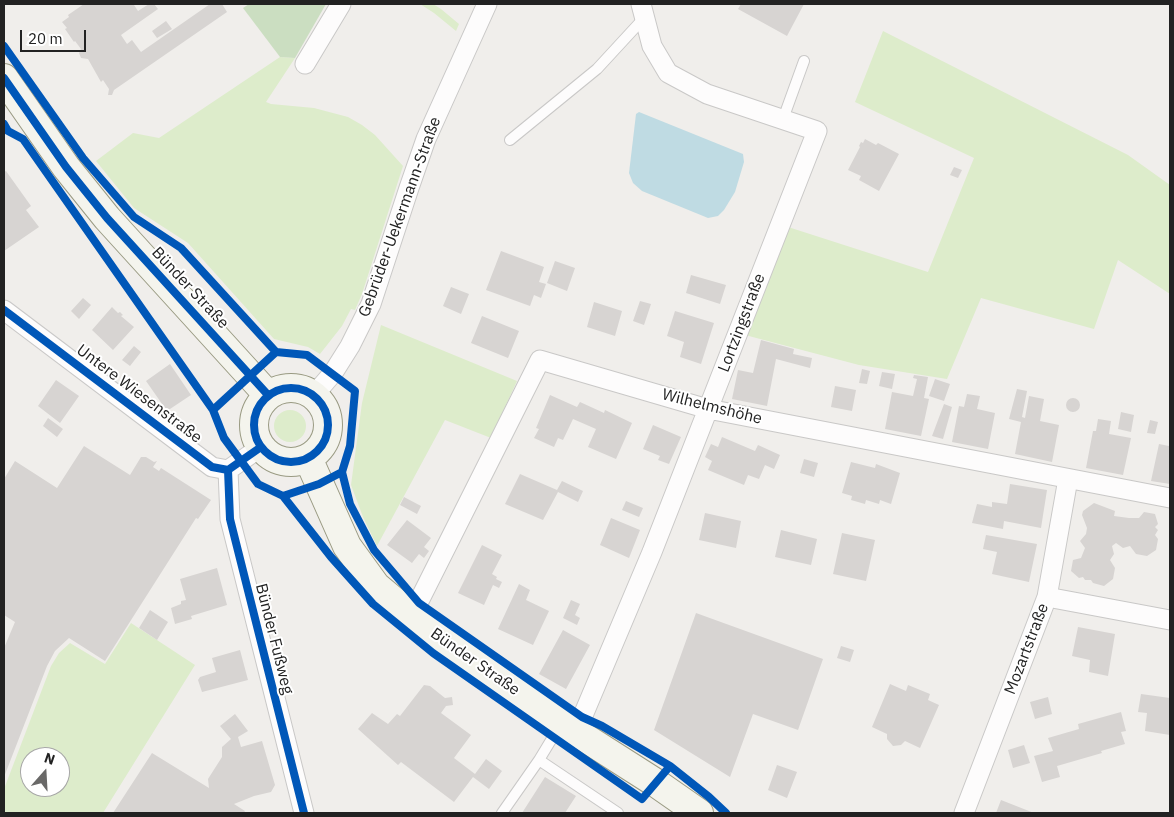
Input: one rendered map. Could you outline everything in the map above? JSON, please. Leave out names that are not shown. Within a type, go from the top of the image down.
[{"type":"main road","name":"Bünder Straße","points":[[4,78],[66,167],[107,218],[268,395]]},
{"type":"main road","points":[[283,388],[299,388],[314,395],[324,407],[328,421],[327,436],[320,449],[308,458],[295,462],[282,461],[270,456],[260,447],[254,434],[254,419],[258,406],[268,395],[283,388]]},
{"type":"main road","name":"Bünder Straße","points":[[308,458],[347,546],[376,586],[432,633],[684,806]]},
{"type":"street","points":[[305,64],[341,4]]},
{"type":"street","name":"Gebrüder-Uekermann-Straße","points":[[314,395],[350,346],[371,304],[426,138],[487,4]]},
{"type":"street","name":"Lortzingstraße","points":[[569,727],[648,559],[817,131],[707,94],[668,72],[652,46],[642,11]]},
{"type":"street","name":"Untere Wiesenstraße","points":[[4,310],[212,467],[228,470]]},
{"type":"street","name":"Wilhelmshöhe","points":[[411,617],[540,360],[708,409],[1170,498]]},
{"type":"street","points":[[228,470],[260,447]]},
{"type":"street","name":"Bünder Fußweg","points":[[228,470],[230,519],[304,813]]},
{"type":"street","name":"Mozartstraße","points":[[964,813],[1047,597],[1068,479]]},
{"type":"street","points":[[1047,597],[1170,620]]},
{"type":"lane","points":[[510,140],[597,69],[642,11]]},
{"type":"lane","points":[[783,119],[804,61]]},
{"type":"lane","points":[[502,813],[539,760],[569,727]]},
{"type":"lane","points":[[539,760],[618,813]]},
{"type":"green space","points":[[249,4],[326,4],[295,58],[280,57],[243,8]]},
{"type":"green space","points":[[420,4],[433,4],[441,9],[459,24],[456,31],[434,13]]},
{"type":"green space","points":[[883,31],[1128,155],[1170,185],[1170,294],[1118,260],[1094,329],[981,298],[947,379],[859,365],[745,335],[785,226],[928,272],[974,158],[855,102]]},
{"type":"green space","points":[[280,57],[295,58],[266,102],[314,108],[348,117],[375,135],[403,166],[362,294],[355,310],[351,309],[342,326],[320,354],[308,347],[274,339],[188,243],[134,208],[96,161],[133,133],[159,138]]},
{"type":"green space","points":[[381,325],[517,381],[491,438],[445,420],[377,546],[363,517],[351,485],[362,403]]},
{"type":"green space","points":[[290,410],[296,411],[301,415],[305,420],[305,432],[301,437],[296,441],[290,442],[284,441],[279,437],[275,432],[274,426],[275,420],[279,415],[284,411]]},
{"type":"green space","points":[[131,623],[195,665],[103,813],[4,813],[4,789],[20,747],[20,797],[70,797],[70,747],[20,747],[51,666],[59,653],[70,643],[105,664]]},
{"type":"water","points":[[639,112],[743,154],[744,162],[735,192],[718,216],[708,218],[642,191],[633,183],[629,173],[636,114]]},
{"type":"building","points":[[84,4],[136,4],[134,5],[138,11],[149,4],[154,4],[158,9],[121,35],[127,44],[132,40],[141,52],[210,4],[222,4],[227,12],[114,90],[112,95],[108,95],[109,89],[103,80],[101,82],[88,59],[81,58],[79,53],[81,49],[74,42],[62,22],[69,17],[68,15]]},
{"type":"building","points":[[741,4],[804,4],[787,36],[738,9]]},
{"type":"building","points":[[166,21],[172,29],[157,38],[152,31]]},
{"type":"building","points":[[865,139],[876,145],[878,143],[899,154],[879,191],[859,180],[861,176],[848,170],[861,142],[863,143]]},
{"type":"building","points":[[954,167],[962,170],[958,178],[950,175]]},
{"type":"building","points":[[6,171],[31,206],[26,210],[39,227],[4,251],[4,172]]},
{"type":"building","points":[[501,251],[544,267],[539,282],[546,284],[541,298],[534,295],[530,306],[486,290]]},
{"type":"building","points":[[555,261],[575,268],[567,291],[547,283]]},
{"type":"building","points":[[691,275],[726,285],[720,304],[686,293]]},
{"type":"building","points":[[451,287],[469,294],[461,314],[443,306]]},
{"type":"building","points":[[83,298],[91,305],[79,319],[71,311]]},
{"type":"building","points":[[640,301],[651,304],[644,325],[633,321]]},
{"type":"building","points":[[594,302],[622,311],[615,336],[587,327]]},
{"type":"building","points":[[112,307],[118,313],[120,312],[123,315],[121,316],[134,327],[113,350],[92,330]]},
{"type":"building","points":[[675,311],[714,323],[701,364],[680,357],[684,342],[667,336]]},
{"type":"building","points":[[482,316],[519,331],[508,358],[471,343]]},
{"type":"building","points":[[761,340],[794,349],[793,354],[812,358],[810,368],[776,359],[767,406],[732,399],[738,370],[753,373]]},
{"type":"building","points":[[134,346],[141,352],[130,366],[122,360]]},
{"type":"building","points":[[170,364],[191,395],[167,411],[146,381]]},
{"type":"building","points":[[862,369],[870,371],[867,384],[859,383]]},
{"type":"building","points":[[882,372],[895,374],[892,389],[879,386]]},
{"type":"building","points":[[914,375],[928,377],[924,398],[929,399],[921,436],[885,429],[892,392],[913,396],[917,379],[913,378]]},
{"type":"building","points":[[935,379],[950,384],[944,401],[929,396]]},
{"type":"building","points":[[56,380],[79,396],[60,423],[38,406]]},
{"type":"building","points":[[835,386],[856,390],[852,411],[831,407]]},
{"type":"building","points":[[1017,389],[1027,391],[1022,417],[1025,418],[1029,396],[1044,399],[1040,421],[1059,425],[1052,462],[1015,454],[1021,422],[1009,419]]},
{"type":"building","points":[[967,394],[980,396],[977,409],[995,413],[988,449],[952,442],[959,406],[964,407]]},
{"type":"building","points":[[550,395],[577,407],[580,402],[604,413],[605,410],[632,423],[616,459],[588,447],[596,429],[573,419],[563,440],[558,438],[554,447],[534,438],[539,429],[536,428]]},
{"type":"building","points":[[1070,398],[1076,398],[1080,405],[1076,412],[1070,412],[1066,408],[1066,402]]},
{"type":"building","points":[[944,404],[952,407],[943,439],[932,436]]},
{"type":"building","points":[[1121,412],[1134,415],[1131,432],[1118,429]]},
{"type":"building","points":[[48,418],[63,429],[57,437],[43,426]]},
{"type":"building","points":[[1098,419],[1111,421],[1109,434],[1131,438],[1123,475],[1086,468],[1093,431],[1096,431]]},
{"type":"building","points":[[1150,420],[1158,422],[1155,434],[1147,433]]},
{"type":"building","points":[[653,425],[681,437],[669,464],[658,460],[660,456],[643,449]]},
{"type":"building","points":[[722,437],[755,451],[758,445],[780,455],[774,469],[765,465],[759,479],[748,475],[744,485],[708,470],[712,461],[705,457],[711,444],[718,447]]},
{"type":"building","points":[[1169,443],[1170,484],[1151,481],[1159,444],[1169,446]]},
{"type":"building","points":[[84,446],[130,475],[141,457],[146,457],[154,462],[157,461],[153,467],[159,471],[161,468],[211,500],[198,519],[196,518],[105,661],[69,638],[55,651],[47,666],[4,777],[4,648],[15,622],[4,615],[4,479],[15,461],[57,488]]},
{"type":"building","points":[[804,459],[818,463],[814,477],[800,473]]},
{"type":"building","points":[[851,462],[875,468],[876,464],[900,473],[891,504],[880,500],[879,504],[866,500],[865,504],[851,500],[852,496],[842,493]]},
{"type":"building","points":[[520,474],[557,490],[562,481],[583,491],[578,502],[558,492],[543,520],[505,504]]},
{"type":"building","points":[[1010,484],[1047,490],[1041,528],[1004,521],[1003,529],[972,523],[977,504],[992,507],[992,502],[1007,504]]},
{"type":"building","points":[[404,497],[421,506],[417,514],[400,505]]},
{"type":"building","points":[[626,501],[643,508],[639,517],[622,510]]},
{"type":"building","points":[[1094,503],[1115,511],[1114,516],[1139,518],[1144,512],[1155,514],[1158,524],[1155,527],[1158,530],[1155,535],[1158,539],[1156,550],[1147,556],[1136,554],[1130,546],[1123,548],[1116,543],[1112,546],[1114,554],[1110,560],[1115,568],[1113,579],[1104,586],[1093,583],[1091,580],[1085,580],[1083,577],[1079,578],[1071,571],[1073,560],[1081,558],[1085,548],[1080,541],[1086,534],[1087,528],[1082,515],[1083,511]]},
{"type":"building","points":[[705,513],[741,521],[736,548],[699,540]]},
{"type":"building","points":[[611,518],[640,530],[629,558],[600,545]]},
{"type":"building","points":[[407,520],[431,538],[424,547],[429,551],[424,558],[419,554],[412,563],[387,545]]},
{"type":"building","points":[[781,530],[817,539],[811,565],[775,557]]},
{"type":"building","points":[[842,533],[875,540],[866,581],[833,574]]},
{"type":"building","points":[[986,535],[1037,544],[1029,582],[992,574],[997,552],[983,549]]},
{"type":"building","points":[[482,545],[502,555],[492,574],[502,582],[499,588],[493,585],[484,605],[458,593]]},
{"type":"building","points":[[217,568],[227,605],[191,616],[192,619],[175,624],[171,608],[186,600],[180,579]]},
{"type":"building","points":[[519,584],[530,590],[526,600],[549,611],[533,645],[498,629]]},
{"type":"building","points":[[571,600],[580,604],[575,615],[580,618],[577,625],[563,618]]},
{"type":"building","points":[[150,610],[168,622],[157,640],[139,628]]},
{"type":"building","points":[[696,613],[823,659],[798,730],[753,714],[730,777],[654,730]]},
{"type":"building","points":[[1078,627],[1115,634],[1108,676],[1089,672],[1090,660],[1072,656]]},
{"type":"building","points":[[563,630],[590,645],[566,689],[539,674]]},
{"type":"building","points":[[841,646],[854,650],[850,662],[837,658]]},
{"type":"building","points":[[240,650],[248,680],[202,692],[198,680],[200,677],[216,672],[212,658]]},
{"type":"building","points":[[890,684],[906,691],[908,685],[930,694],[928,700],[939,705],[920,748],[905,741],[901,745],[893,746],[887,739],[887,734],[872,727]]},
{"type":"building","points":[[424,685],[430,686],[445,698],[452,697],[453,705],[446,706],[441,713],[471,735],[454,758],[475,774],[486,759],[502,771],[489,789],[473,777],[454,802],[401,762],[398,765],[358,729],[372,713],[388,724],[397,714],[400,716]]},
{"type":"building","points":[[1141,694],[1170,698],[1170,735],[1145,731],[1147,713],[1138,712]]},
{"type":"building","points":[[1048,697],[1052,714],[1035,719],[1030,702]]},
{"type":"building","points":[[1121,712],[1126,731],[1121,732],[1125,744],[1057,766],[1060,777],[1042,782],[1034,756],[1053,751],[1048,738],[1079,729],[1078,724]]},
{"type":"building","points":[[235,714],[248,731],[238,737],[241,747],[262,741],[275,785],[271,792],[234,804],[245,811],[244,813],[113,813],[152,753],[209,788],[208,779],[222,757],[222,747],[231,739],[220,726]]},
{"type":"building","points":[[1024,745],[1030,763],[1013,768],[1008,750]]},
{"type":"building","points":[[777,765],[797,772],[787,798],[768,790]]},
{"type":"building","points":[[545,777],[576,796],[565,813],[522,813]]},
{"type":"building","points":[[1001,800],[1034,813],[996,813]]},
{"type":"cycle path","points":[[4,46],[83,158],[134,217],[181,248],[276,352],[307,355],[355,391],[350,446],[342,472],[350,504],[374,550],[419,603],[582,717],[602,726],[670,766],[726,813]]},
{"type":"cycle path","points":[[4,78],[66,167],[107,218],[268,395]]},
{"type":"cycle path","points":[[4,124],[8,131],[23,139],[213,410],[224,438],[258,484],[283,496],[331,557],[373,604],[433,653],[642,799],[670,766]]},
{"type":"cycle path","points":[[4,310],[212,467],[228,470],[261,447]]},
{"type":"cycle path","points":[[213,410],[276,352]]},
{"type":"cycle path","points":[[291,388],[312,394],[322,404],[328,425],[322,446],[312,456],[291,462],[270,456],[260,446],[254,425],[260,404],[270,394],[291,388]]},
{"type":"cycle path","points":[[228,470],[230,519],[304,813]]},
{"type":"cycle path","points":[[283,496],[319,484],[342,472]]}]
